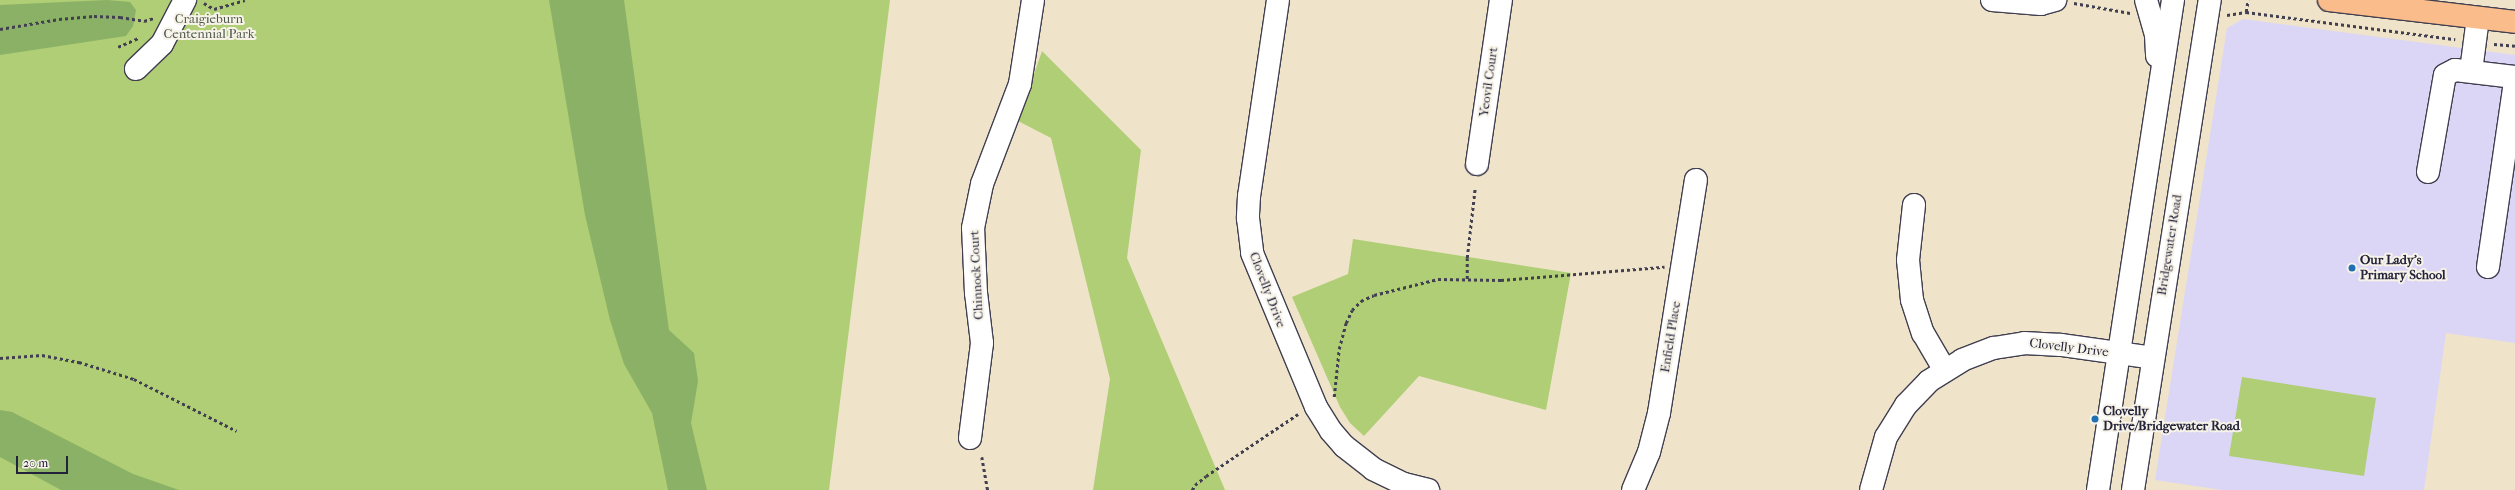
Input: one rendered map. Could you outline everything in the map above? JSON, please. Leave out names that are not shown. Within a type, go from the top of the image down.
[{"type":"main road","points":[[2328,0],[2515,22]]},
{"type":"street","points":[[136,69],[162,44],[185,0]]},
{"type":"street","name":"Chinnock Court","points":[[970,438],[982,343],[976,292],[973,228],[982,184],[1020,84],[1033,0]]},
{"type":"street","name":"Clovelly Drive","points":[[1278,0],[1249,196],[1248,218],[1252,253],[1316,407],[1332,431],[1349,450],[1373,469],[1404,484],[1428,490]]},
{"type":"street","name":"Yeovil Court","points":[[1477,164],[1501,0]]},
{"type":"street","points":[[1992,0],[2041,4],[2055,0]]},
{"type":"street","points":[[2098,490],[2158,105],[2172,0]]},
{"type":"street","points":[[2147,5],[2156,35],[2158,105]]},
{"type":"street","name":"Bridgewater Road","points":[[2133,490],[2191,111],[2209,6]]},
{"type":"street","points":[[2471,71],[2478,18]]},
{"type":"street","points":[[2428,172],[2445,75],[2455,70],[2515,77]]},
{"type":"street","points":[[2488,267],[2515,82]]},
{"type":"street","points":[[2158,105],[2191,111]]},
{"type":"street","name":"Enfield Place","points":[[1632,490],[1649,452],[1659,413],[1696,180]]},
{"type":"street","points":[[1914,205],[1908,260],[1912,300],[1923,333],[1944,369]]},
{"type":"street","name":"Clovelly Drive","points":[[1871,490],[1881,450],[1895,422],[1916,394],[1944,369],[1979,353],[2024,343],[2153,358]]},
{"type":"path","points":[[199,0],[214,9],[244,0]]},
{"type":"path","points":[[2071,0],[2074,3],[2139,14],[2147,5]]},
{"type":"path","points":[[2246,12],[2248,0]]},
{"type":"path","points":[[2209,6],[2232,15],[2246,12],[2515,46]]},
{"type":"path","points":[[0,29],[73,18],[120,17],[144,21],[158,17]]},
{"type":"path","points":[[1467,280],[1466,258],[1475,188]]},
{"type":"path","points":[[1332,400],[1339,349],[1346,323],[1352,310],[1362,301],[1438,279],[1467,280],[1533,278],[1664,267]]},
{"type":"path","points":[[0,358],[42,355],[86,364],[134,379],[237,431]]},
{"type":"path","points":[[1192,490],[1195,485],[1206,476],[1299,413]]},
{"type":"path","points":[[982,457],[988,490]]},
{"type":"shaded area","name":"Our Lady's Primary School","points":[[2243,19],[2515,55],[2515,343],[2446,333],[2424,490],[2222,490],[2155,480],[2227,28]]},
{"type":"green space","name":"Craigieburn Centennial Park","points":[[0,0],[890,0],[829,490],[0,490]]},
{"type":"green space","points":[[107,0],[130,2],[136,10],[133,26],[126,36],[0,55],[0,5]]},
{"type":"green space","points":[[549,0],[624,0],[669,330],[694,353],[698,381],[691,423],[707,490],[668,490],[652,413],[624,364],[610,320],[585,215]]},
{"type":"green space","points":[[1042,51],[1141,150],[1127,258],[1225,490],[1093,490],[1110,379],[1051,138],[1018,121]]},
{"type":"green space","points":[[1353,239],[1571,273],[1546,410],[1419,376],[1364,436],[1350,423],[1340,407],[1292,297],[1348,274]]},
{"type":"green space","points":[[2242,377],[2376,398],[2364,476],[2229,456]]},
{"type":"green space","points":[[0,410],[12,412],[133,474],[179,490],[61,490],[0,457]]},
{"type":"place","name":"Our Lady's Primary School","points":[[2352,268]]},
{"type":"place","name":"Clovelly Drive/Bridgewater Road","points":[[2095,419]]}]
